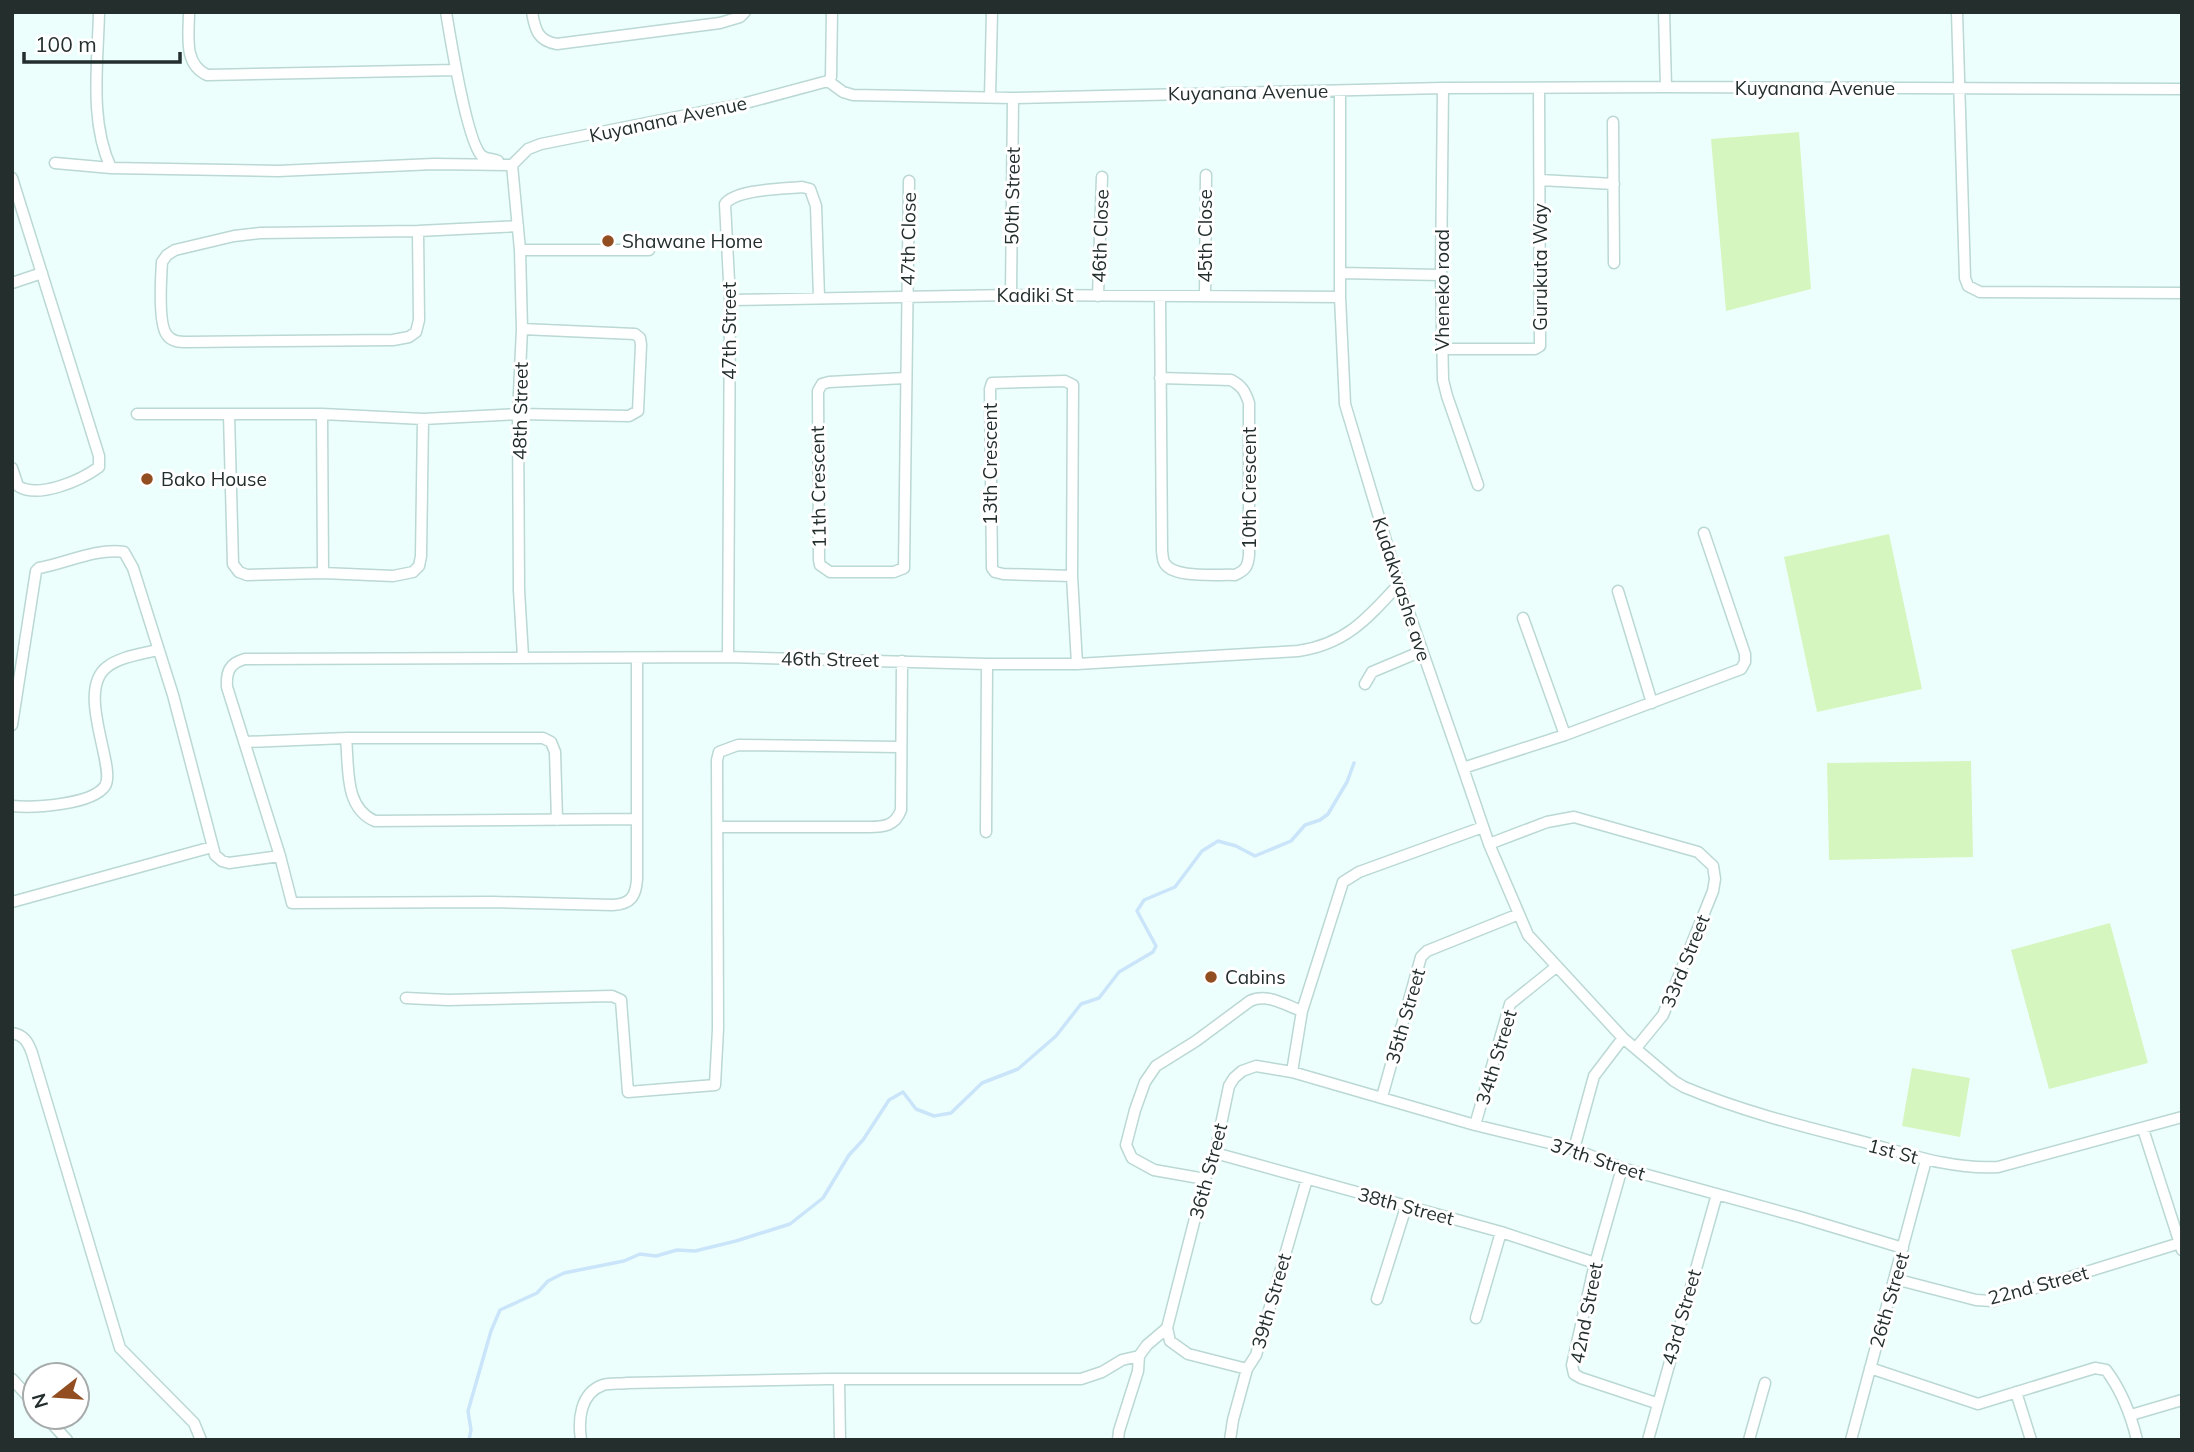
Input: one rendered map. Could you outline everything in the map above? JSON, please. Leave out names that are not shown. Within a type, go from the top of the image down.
[{"type":"street","points":[[99,12],[97,107],[102,142],[111,168]]},
{"type":"street","points":[[189,12],[190,57],[199,71],[207,75],[456,71]]},
{"type":"street","points":[[446,12],[456,71],[476,146],[483,157],[512,165]]},
{"type":"street","points":[[532,12],[540,37],[547,43],[557,44],[720,23],[740,18],[745,12]]},
{"type":"street","points":[[828,81],[831,77],[832,12]]},
{"type":"street","points":[[990,97],[992,12]]},
{"type":"street","points":[[1664,12],[1666,87]]},
{"type":"street","points":[[1957,12],[1965,278],[1968,286],[1980,292],[2182,293]]},
{"type":"street","name":"Kuyanana Avenue","points":[[512,165],[528,149],[541,144],[742,104],[828,81],[843,92],[853,95],[1013,98],[1443,88],[2182,89]]},
{"type":"street","name":"Vheneko road","points":[[1443,88],[1441,349],[1447,397],[1478,485]]},
{"type":"street","name":"Gurukuta Way","points":[[1441,349],[1535,349],[1540,346],[1539,89]]},
{"type":"street","name":"Kudakwashe ave","points":[[1340,90],[1340,298],[1345,404],[1399,584],[1489,844],[1518,914],[1528,935],[1623,1038]]},
{"type":"street","name":"50th Street","points":[[1011,295],[1013,98]]},
{"type":"street","points":[[1614,122],[1614,263]]},
{"type":"street","points":[[55,163],[111,168],[278,171],[434,164],[512,165]]},
{"type":"street","name":"48th Street","points":[[512,165],[520,250],[522,329],[518,414],[519,590],[523,657]]},
{"type":"street","name":"45th Close","points":[[1205,296],[1206,176]]},
{"type":"street","name":"46th Close","points":[[1098,296],[1102,177]]},
{"type":"street","points":[[12,178],[99,456],[99,467],[86,476],[61,486],[35,491],[26,491],[18,486],[12,468]]},
{"type":"street","points":[[1539,180],[1614,184]]},
{"type":"street","name":"47th Close","points":[[907,297],[909,181]]},
{"type":"street","name":"47th Street","points":[[728,657],[730,300],[726,205],[734,197],[802,187],[810,189],[816,206],[819,297]]},
{"type":"street","points":[[418,231],[419,320],[416,332],[409,337],[393,340],[187,342],[167,337],[163,327],[162,262],[175,250],[234,236],[260,233],[418,231],[518,226]]},
{"type":"street","points":[[520,250],[649,250]]},
{"type":"street","points":[[12,283],[42,273]]},
{"type":"street","points":[[1340,273],[1441,275]]},
{"type":"street","name":"Kadiki St","points":[[730,300],[1011,295],[1340,298]]},
{"type":"street","name":"11th Crescent","points":[[905,378],[829,382],[822,384],[818,391],[819,560],[820,565],[830,572],[894,572],[904,568],[907,297]]},
{"type":"street","name":"10th Crescent","points":[[1160,297],[1160,378],[1163,561],[1169,569],[1178,573],[1235,575],[1248,566],[1249,555],[1246,394],[1241,385],[1231,380],[1160,378]]},
{"type":"street","points":[[137,414],[322,414],[423,419],[518,414],[634,415],[638,411],[642,374],[640,338],[635,334],[522,329]]},
{"type":"street","name":"13th Crescent","points":[[1072,576],[998,574],[992,568],[992,383],[1065,381],[1073,385],[1072,576],[1077,664]]},
{"type":"street","points":[[229,414],[233,564],[239,572],[247,575],[405,575],[413,572],[419,566],[423,419]]},
{"type":"street","points":[[322,414],[323,573]]},
{"type":"street","points":[[1463,768],[1564,735],[1741,669],[1745,654],[1704,533]]},
{"type":"street","points":[[12,725],[16,662],[36,572],[40,568],[116,551],[124,552],[130,559],[194,769],[215,855],[229,863],[280,856]]},
{"type":"street","name":"46th Street","points":[[245,742],[226,676],[236,661],[246,659],[728,657],[1077,664],[1298,651],[1322,647],[1336,641],[1369,617],[1399,584]]},
{"type":"street","points":[[1618,591],[1653,703]]},
{"type":"street","points":[[1523,618],[1564,735]]},
{"type":"street","points":[[12,806],[67,803],[98,792],[106,785],[108,775],[95,703],[100,676],[105,668],[115,663],[158,650]]},
{"type":"street","points":[[1365,684],[1372,672],[1422,651]]},
{"type":"street","points":[[557,820],[555,752],[551,742],[543,738],[346,738],[245,742],[292,903],[493,902],[623,905],[632,900],[637,890],[637,659]]},
{"type":"street","points":[[718,827],[869,827],[890,825],[897,820],[901,810],[902,661]]},
{"type":"street","points":[[986,832],[987,664]]},
{"type":"street","points":[[346,738],[353,799],[357,809],[365,817],[375,821],[637,819]]},
{"type":"street","points":[[406,998],[447,1000],[612,996],[621,1000],[628,1092],[715,1085],[718,1029],[719,752],[738,745],[900,747]]},
{"type":"street","name":"33rd Street","points":[[1489,844],[1547,822],[1574,817],[1698,852],[1713,866],[1713,891],[1663,1014],[1636,1048]]},
{"type":"street","points":[[1292,1072],[1302,1011],[1343,882],[1359,872],[1483,827]]},
{"type":"street","points":[[12,902],[212,847]]},
{"type":"street","name":"35th Street","points":[[1382,1097],[1421,957],[1427,951],[1518,914]]},
{"type":"street","name":"34th Street","points":[[1475,1125],[1510,1004],[1556,967]]},
{"type":"street","points":[[1205,1179],[1154,1170],[1132,1158],[1126,1145],[1144,1082],[1156,1066],[1196,1041],[1250,1001],[1259,997],[1268,998],[1302,1011]]},
{"type":"street","points":[[12,1033],[20,1035],[27,1042],[32,1053],[120,1348],[194,1423],[201,1440]]},
{"type":"street","points":[[1574,1149],[1594,1076],[1623,1038]]},
{"type":"street","name":"1st St","points":[[1623,1038],[1674,1081],[1713,1099],[1926,1160],[1976,1167],[1998,1167],[2182,1117]]},
{"type":"street","name":"36th Street","points":[[1167,1328],[1205,1179],[1215,1153],[1229,1086],[1242,1071],[1256,1066],[1292,1072]]},
{"type":"street","name":"37th Street","points":[[1292,1072],[1475,1125],[1574,1149],[1622,1168],[1903,1248]]},
{"type":"street","points":[[2143,1129],[2181,1247]]},
{"type":"street","name":"38th Street","points":[[1215,1153],[1501,1232],[1595,1263]]},
{"type":"street","name":"26th Street","points":[[1851,1440],[1926,1160]]},
{"type":"street","name":"42nd Street","points":[[1622,1168],[1595,1263],[1572,1365],[1574,1374],[1588,1381],[1656,1403]]},
{"type":"street","name":"39th Street","points":[[1167,1328],[1170,1341],[1188,1354],[1247,1369],[1256,1355],[1307,1179]]},
{"type":"street","name":"43rd Street","points":[[1648,1440],[1656,1403],[1717,1194]]},
{"type":"street","points":[[1377,1299],[1406,1207]]},
{"type":"street","points":[[1476,1318],[1501,1232]]},
{"type":"street","name":"22nd Street","points":[[1895,1279],[1976,1300],[1993,1301],[2181,1247]]},
{"type":"street","points":[[1118,1440],[1138,1371],[1139,1356],[1147,1345],[1167,1328]]},
{"type":"street","points":[[581,1440],[579,1415],[582,1407],[590,1394],[602,1385],[640,1382],[1081,1378],[1102,1372],[1122,1360],[1139,1356]]},
{"type":"street","points":[[1870,1368],[1978,1404],[2095,1368],[2106,1370],[2131,1415],[2137,1440]]},
{"type":"street","points":[[1230,1440],[1247,1369]]},
{"type":"street","points":[[839,1380],[840,1440]]},
{"type":"street","points":[[1749,1440],[1765,1383]]},
{"type":"street","points":[[2017,1392],[2031,1440]]},
{"type":"street","points":[[2131,1415],[2182,1401]]},
{"type":"green space","points":[[1799,132],[1811,289],[1726,311],[1711,139]]},
{"type":"green space","points":[[1889,534],[1922,689],[1817,712],[1784,557]]},
{"type":"green space","points":[[1971,761],[1973,857],[1829,860],[1827,763]]},
{"type":"green space","points":[[2110,923],[2148,1063],[2049,1089],[2011,950]]},
{"type":"green space","points":[[1912,1068],[1970,1078],[1960,1137],[1902,1126]]},
{"type":"waterway","points":[[469,1440],[471,1430],[468,1411],[491,1331],[500,1310],[537,1293],[548,1281],[564,1273],[624,1261],[640,1254],[656,1256],[677,1250],[695,1251],[790,1224],[823,1198],[849,1155],[863,1140],[889,1100],[903,1092],[916,1109],[934,1116],[951,1113],[982,1083],[1018,1069],[1056,1036],[1081,1004],[1099,998],[1119,972],[1153,952],[1156,946],[1137,911],[1144,900],[1175,887],[1202,851],[1218,841],[1236,846],[1255,856],[1291,841],[1305,825],[1328,814],[1347,782],[1354,763]]},
{"type":"place","name":"Shawane Home","points":[[608,241]]},
{"type":"place","name":"Bako House","points":[[147,479]]},
{"type":"place","name":"Cabins","points":[[1211,977]]}]
